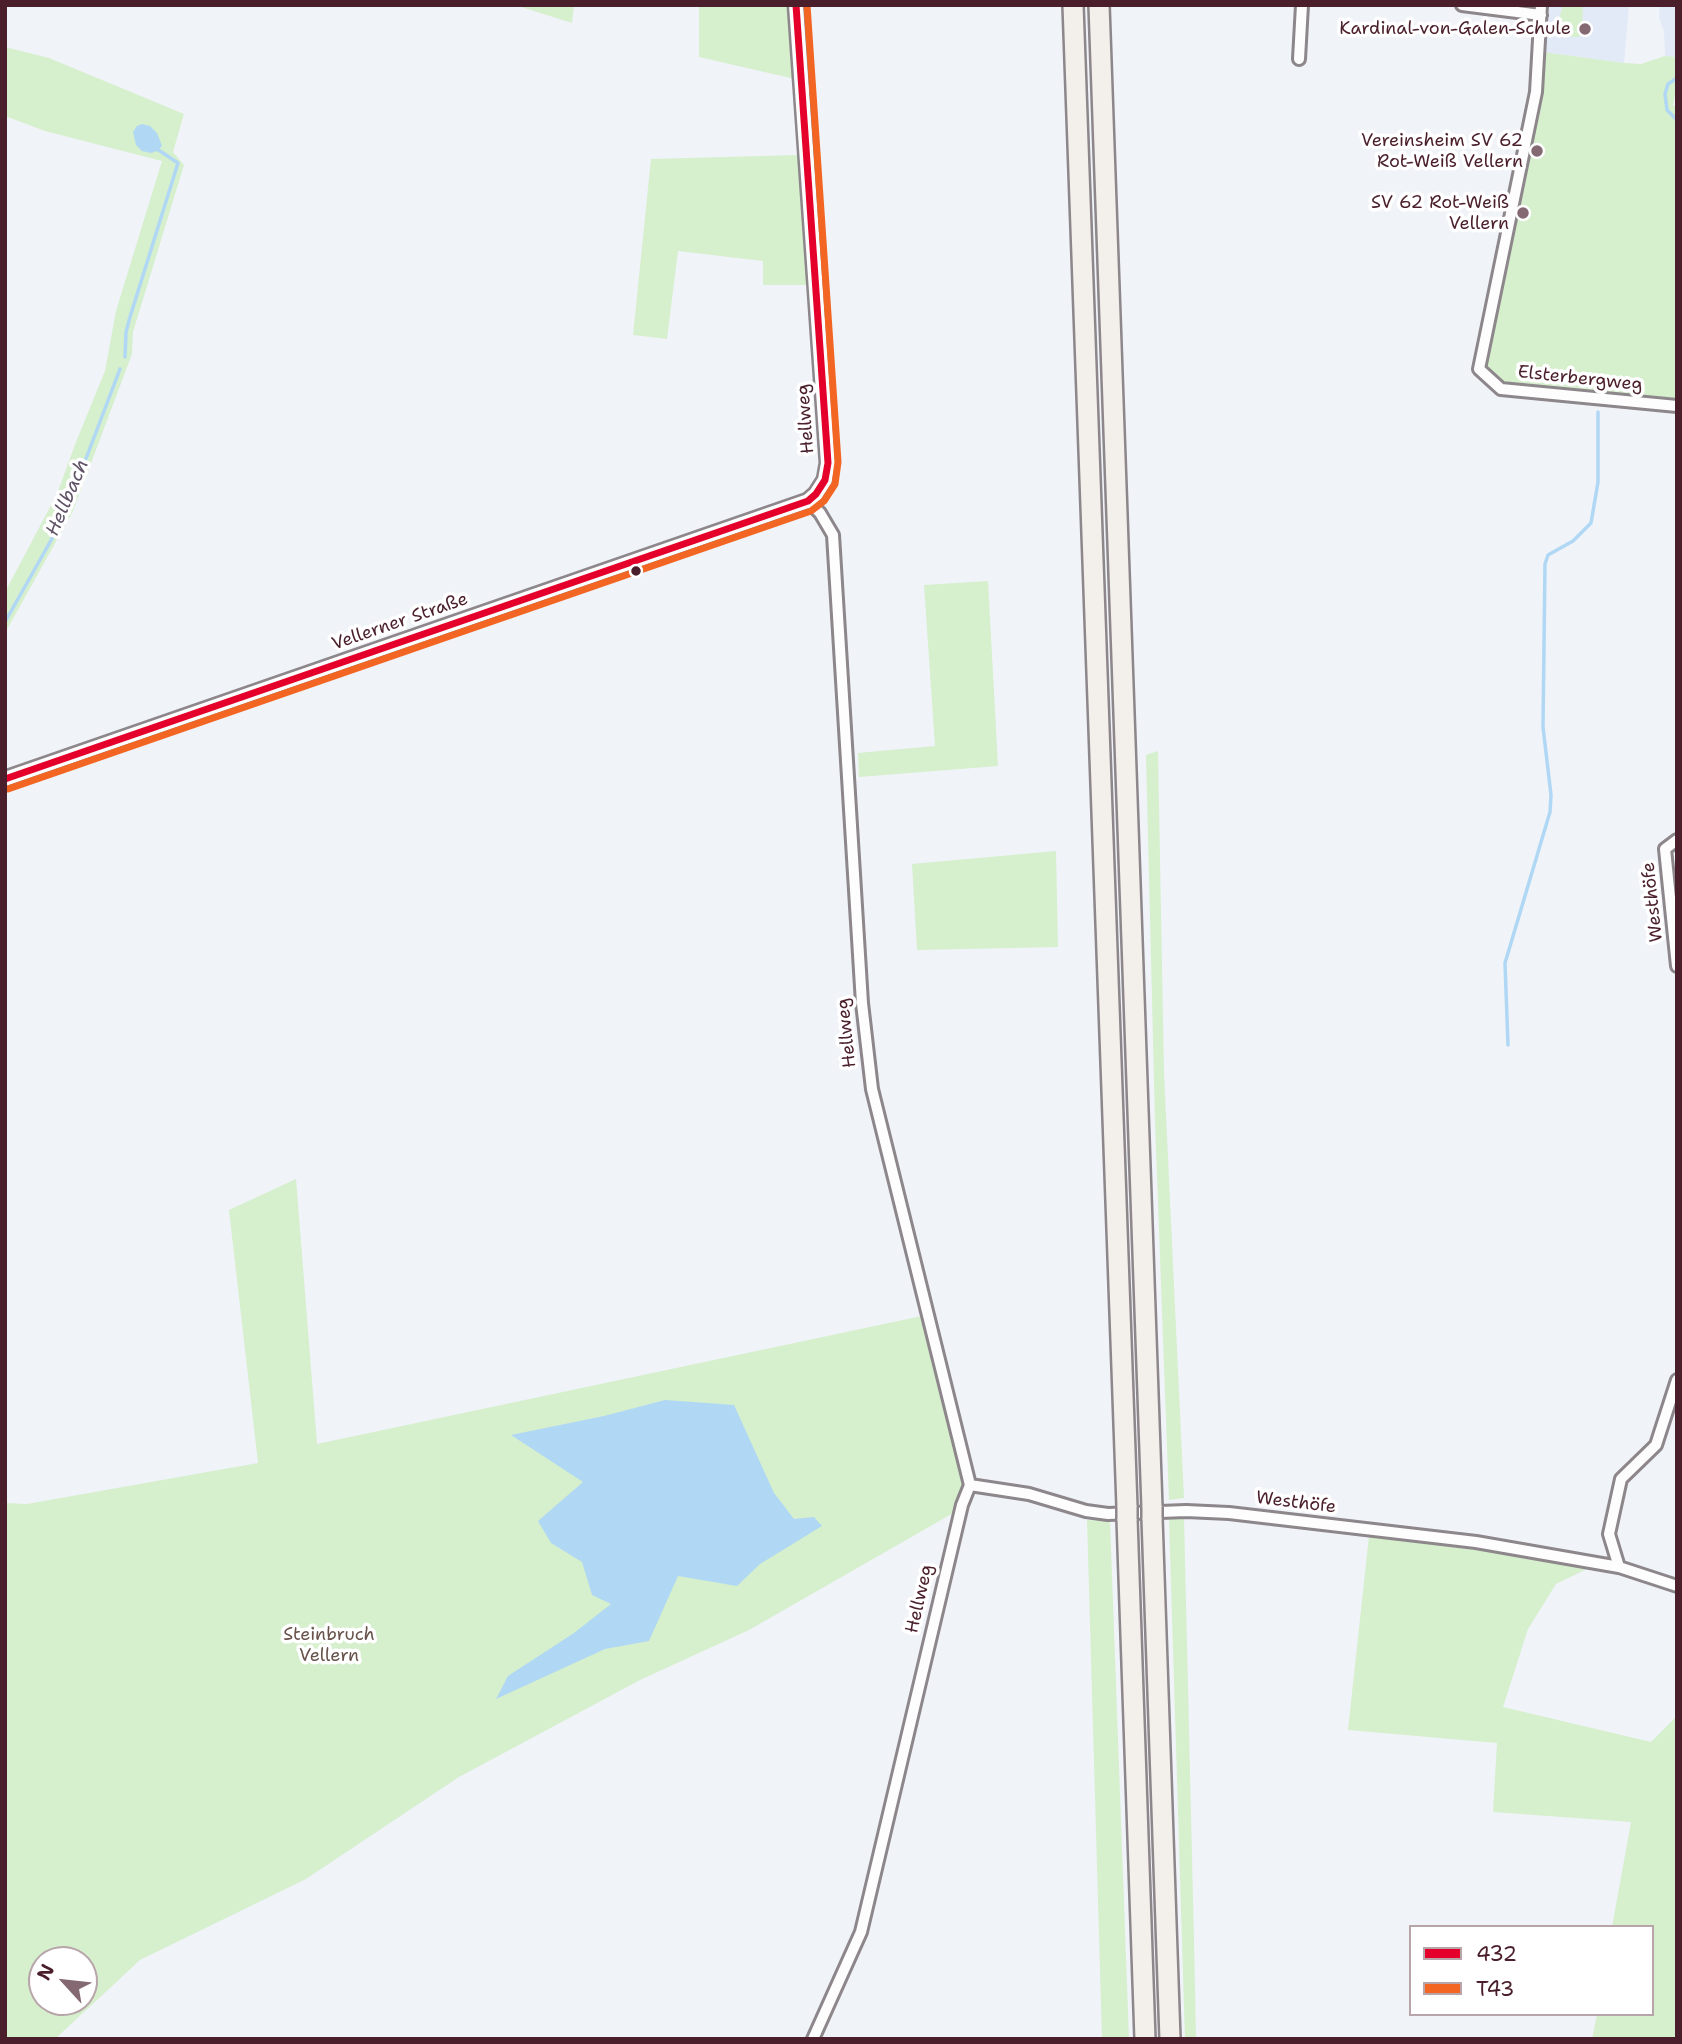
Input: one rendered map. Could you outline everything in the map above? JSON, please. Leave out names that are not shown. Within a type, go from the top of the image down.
[{"type":"highway","points":[[1073,5],[1145,2039]]},
{"type":"highway","points":[[1099,5],[1170,2039]]},
{"type":"main road","name":"Hellweg","points":[[796,5],[828,463],[825,480],[808,501]]},
{"type":"main road","name":"Vellerner Straße","points":[[5,779],[808,501]]},
{"type":"street","points":[[1299,59],[1302,5]]},
{"type":"street","points":[[1462,5],[1541,10]]},
{"type":"street","name":"Elsterbergweg","points":[[1541,10],[1536,94],[1479,369],[1500,389],[1677,406]]},
{"type":"street","name":"Hellweg","points":[[808,501],[820,513],[833,535],[862,1003],[872,1089],[970,1485],[962,1505],[860,1932],[813,2039]]},
{"type":"street","name":"Westhöfe","points":[[1677,840],[1665,849],[1677,966]]},
{"type":"street","points":[[1619,1567],[1609,1534],[1620,1479],[1656,1446],[1677,1380]]},
{"type":"street","name":"Westhöfe","points":[[970,1485],[1029,1494],[1086,1511],[1108,1514],[1186,1511],[1228,1513],[1476,1542],[1619,1567],[1677,1586]]},
{"type":"shaded area","name":"Kardinal-von-Galen-Schule","points":[[1544,5],[1629,5],[1624,63],[1543,52]]},
{"type":"shaded area","points":[[1660,5],[1677,5],[1677,57],[1665,56],[1664,32],[1659,17]]},
{"type":"green space","points":[[515,5],[574,5],[572,23]]},
{"type":"green space","points":[[699,5],[791,5],[795,79],[699,57]]},
{"type":"green space","points":[[1563,5],[1583,5],[1582,34],[1578,37],[1554,36]]},
{"type":"green space","points":[[5,47],[49,58],[184,114],[173,152],[184,165],[133,332],[132,354],[73,511],[5,633],[5,592],[57,494],[105,371],[116,311],[162,161],[45,131],[5,116]]},
{"type":"green space","points":[[1543,52],[1641,64],[1665,56],[1677,57],[1677,86],[1673,105],[1677,108],[1677,400],[1646,400],[1502,386],[1483,368]]},
{"type":"green space","points":[[799,155],[811,285],[763,285],[763,261],[678,251],[667,339],[633,335],[651,159]]},
{"type":"green space","points":[[988,581],[998,766],[859,777],[858,753],[935,746],[924,585]]},
{"type":"green space","points":[[1158,751],[1164,1073],[1184,1498],[1169,1500],[1155,1121],[1146,755]]},
{"type":"green space","points":[[1056,851],[1058,947],[917,950],[912,864]]},
{"type":"green space","name":"Steinbruch Vellern","points":[[296,1179],[317,1444],[922,1316],[970,1485],[955,1512],[749,1630],[640,1680],[459,1777],[306,1879],[140,1960],[98,1999],[98,1946],[28,1946],[28,2016],[80,2016],[55,2039],[5,2039],[5,1503],[27,1504],[258,1463],[229,1210]]},
{"type":"green space","points":[[1184,1518],[1196,2039],[1185,2039],[1169,1519]]},
{"type":"green space","points":[[1087,1520],[1110,1521],[1129,2039],[1102,2039]]},
{"type":"green space","points":[[1369,1536],[1492,1550],[1591,1567],[1556,1584],[1528,1629],[1503,1707],[1651,1742],[1677,1716],[1677,2039],[1592,2039],[1597,2016],[1654,2016],[1654,1925],[1612,1925],[1631,1822],[1493,1812],[1497,1743],[1348,1730]]},
{"type":"water","points":[[142,124],[150,126],[157,133],[162,146],[157,151],[142,151],[136,145],[133,132]]},
{"type":"water","points":[[665,1400],[734,1405],[774,1493],[794,1519],[814,1517],[822,1526],[760,1564],[737,1586],[678,1576],[649,1641],[605,1649],[496,1699],[508,1676],[574,1633],[611,1604],[592,1595],[582,1562],[551,1543],[538,1521],[583,1482],[511,1435]]},
{"type":"waterway","points":[[1677,78],[1668,84],[1665,94],[1667,110],[1677,120]]},
{"type":"waterway","name":"Hellbach","points":[[125,357],[126,332],[130,317],[178,163],[157,149]]},
{"type":"waterway","name":"Hellbach","points":[[5,622],[63,519],[120,369]]},
{"type":"waterway","points":[[1508,1045],[1505,963],[1550,812],[1551,795],[1543,727],[1545,564],[1548,555],[1573,541],[1591,523],[1598,482],[1598,412]]},
{"type":"transit line","name":"432","points":[[5,779],[808,501],[816,494],[825,480],[828,463],[796,5]]},
{"type":"transit line","name":"T43","points":[[8,789],[811,511],[824,501],[835,484],[838,462],[807,5]]},
{"type":"place","name":"Kardinal-von-Galen-Schule","points":[[1585,29]]},
{"type":"place","name":"Vereinsheim SV 62 Rot-Weiß Vellern","points":[[1537,151]]},
{"type":"place","name":"SV 62 Rot-Weiß Vellern","points":[[1523,213]]}]
